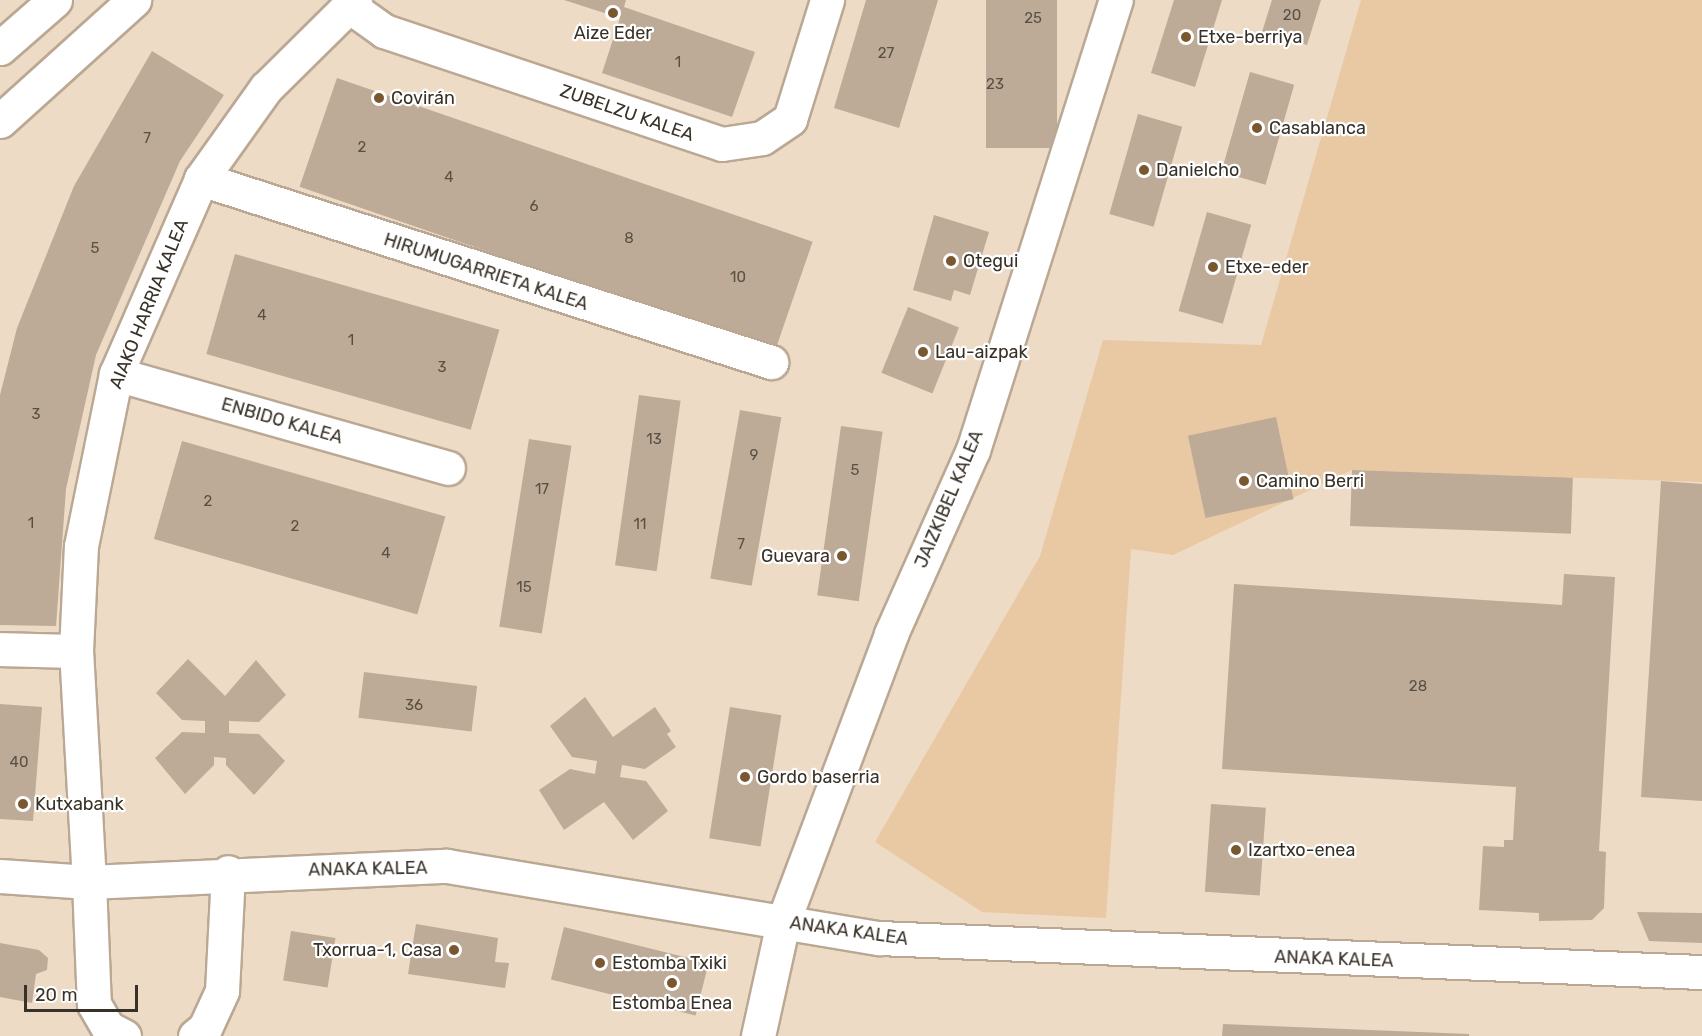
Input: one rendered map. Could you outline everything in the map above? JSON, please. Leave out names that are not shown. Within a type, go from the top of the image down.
[{"type":"street","points":[[0,48],[55,0]]},
{"type":"street","points":[[0,122],[134,0]]},
{"type":"street","name":"ZUBELZU KALEA","points":[[352,3],[384,31],[722,144],[762,138],[790,119],[827,0]]},
{"type":"street","name":"JAIZKIBEL KALEA","points":[[758,1036],[783,922],[891,634],[973,450],[1116,0]]},
{"type":"street","name":"AIAKO HARRIA KALEA","points":[[112,1033],[94,1004],[76,651],[81,546],[116,374],[201,179],[266,88],[352,3]]},
{"type":"street","name":"HIRUMUGARRIETA KALEA","points":[[201,179],[771,362]]},
{"type":"street","name":"ENBIDO KALEA","points":[[116,374],[448,468]]},
{"type":"street","points":[[0,649],[76,651]]},
{"type":"street","name":"ANAKA KALEA","points":[[0,876],[89,882],[228,872],[447,867],[879,938],[1101,951],[1702,972]]},
{"type":"street","points":[[195,1036],[205,1028],[222,991],[228,872]]},
{"type":"shaded area","points":[[1361,0],[1702,0],[1702,482],[1352,470],[1173,555],[1131,549],[1106,918],[982,912],[875,842],[1040,556],[1103,340],[1261,345]]},
{"type":"building","points":[[564,0],[626,0],[624,7],[755,52],[732,117],[602,73],[620,18]]},
{"type":"building","points":[[866,0],[938,0],[899,128],[834,108]]},
{"type":"building","points":[[986,0],[1057,0],[1057,148],[986,148]]},
{"type":"building","name":"Etxe-berriya","points":[[1174,0],[1222,0],[1195,87],[1151,73]]},
{"type":"building","points":[[1272,0],[1321,0],[1307,45],[1262,32]]},
{"type":"building","points":[[152,51],[224,95],[180,161],[96,355],[66,489],[56,626],[0,625],[0,395],[17,328],[74,186]]},
{"type":"building","name":"Casablanca","points":[[1250,72],[1294,85],[1266,185],[1221,172]]},
{"type":"building","points":[[337,78],[813,242],[775,350],[300,187]]},
{"type":"building","name":"Danielcho","points":[[1138,114],[1182,127],[1154,227],[1109,214]]},
{"type":"building","name":"Etxe-eder","points":[[1207,212],[1251,225],[1223,324],[1179,311]]},
{"type":"building","name":"Otegui","points":[[934,215],[989,232],[970,295],[954,290],[951,301],[913,290]]},
{"type":"building","points":[[235,254],[499,330],[471,430],[206,354]]},
{"type":"building","name":"Lau-aizpak","points":[[908,307],[959,328],[932,393],[881,373]]},
{"type":"building","points":[[639,395],[681,401],[657,571],[615,565]]},
{"type":"building","points":[[740,410],[781,417],[752,586],[710,578]]},
{"type":"building","name":"Camino Berri","points":[[1276,417],[1293,499],[1205,518],[1188,436]]},
{"type":"building","points":[[841,426],[883,432],[859,601],[817,595]]},
{"type":"building","points":[[529,439],[571,446],[542,633],[499,627]]},
{"type":"building","points":[[182,441],[445,517],[417,615],[154,539]]},
{"type":"building","points":[[1352,470],[1573,478],[1571,534],[1350,526]]},
{"type":"building","points":[[1661,481],[1702,484],[1702,801],[1641,797]]},
{"type":"building","points":[[1564,574],[1615,577],[1599,851],[1606,852],[1604,908],[1592,920],[1539,921],[1539,913],[1479,910],[1483,846],[1504,847],[1504,840],[1513,840],[1516,787],[1222,769],[1234,584],[1562,605]]},
{"type":"building","points":[[188,659],[225,696],[256,660],[286,695],[259,722],[229,721],[229,733],[259,734],[285,761],[254,795],[226,765],[226,758],[214,757],[214,765],[185,794],[155,758],[182,732],[205,733],[205,721],[182,720],[156,693]]},
{"type":"building","points":[[364,672],[477,686],[472,732],[358,718]]},
{"type":"building","points":[[585,697],[613,737],[655,707],[671,731],[667,734],[676,747],[645,769],[622,765],[620,777],[646,781],[668,811],[633,840],[604,802],[564,830],[539,790],[570,769],[595,774],[597,761],[572,757],[550,726]]},
{"type":"building","points":[[0,704],[42,707],[33,821],[0,819]]},
{"type":"building","name":"Gordo baserria","points":[[730,707],[781,715],[761,846],[709,838]]},
{"type":"building","name":"Izartxo-enea","points":[[1211,804],[1266,808],[1260,896],[1205,892]]},
{"type":"building","points":[[1637,912],[1702,913],[1702,943],[1649,941]]},
{"type":"building","name":"Txorrua-1, Casa","points":[[416,924],[498,938],[495,962],[509,963],[505,988],[408,974]]},
{"type":"building","points":[[564,927],[709,963],[696,1015],[551,979]]},
{"type":"building","points":[[291,931],[335,938],[328,987],[283,980]]},
{"type":"building","points":[[0,943],[39,950],[48,958],[47,970],[36,974],[32,1003],[0,997]]},
{"type":"building","points":[[1223,1024],[1469,1034],[1469,1036],[1222,1036]]},
{"type":"place","name":"Aize Eder","points":[[613,13]]},
{"type":"place","name":"Etxe-berriya","points":[[1186,37]]},
{"type":"place","name":"Covirán","points":[[379,98]]},
{"type":"place","name":"Casablanca","points":[[1257,128]]},
{"type":"place","name":"Danielcho","points":[[1144,170]]},
{"type":"place","name":"Otegui","points":[[951,261]]},
{"type":"place","name":"Etxe-eder","points":[[1213,267]]},
{"type":"place","name":"Lau-aizpak","points":[[923,352]]},
{"type":"place","name":"Camino Berri","points":[[1244,481]]},
{"type":"place","name":"Guevara","points":[[842,556]]},
{"type":"place","name":"Gordo baserria","points":[[745,777]]},
{"type":"place","name":"Kutxabank","points":[[23,804]]},
{"type":"place","name":"Izartxo-enea","points":[[1236,850]]},
{"type":"place","name":"Txorrua-1, Casa","points":[[454,950]]},
{"type":"place","name":"Estomba Txiki","points":[[600,963]]},
{"type":"place","name":"Estomba Enea","points":[[672,983]]}]
